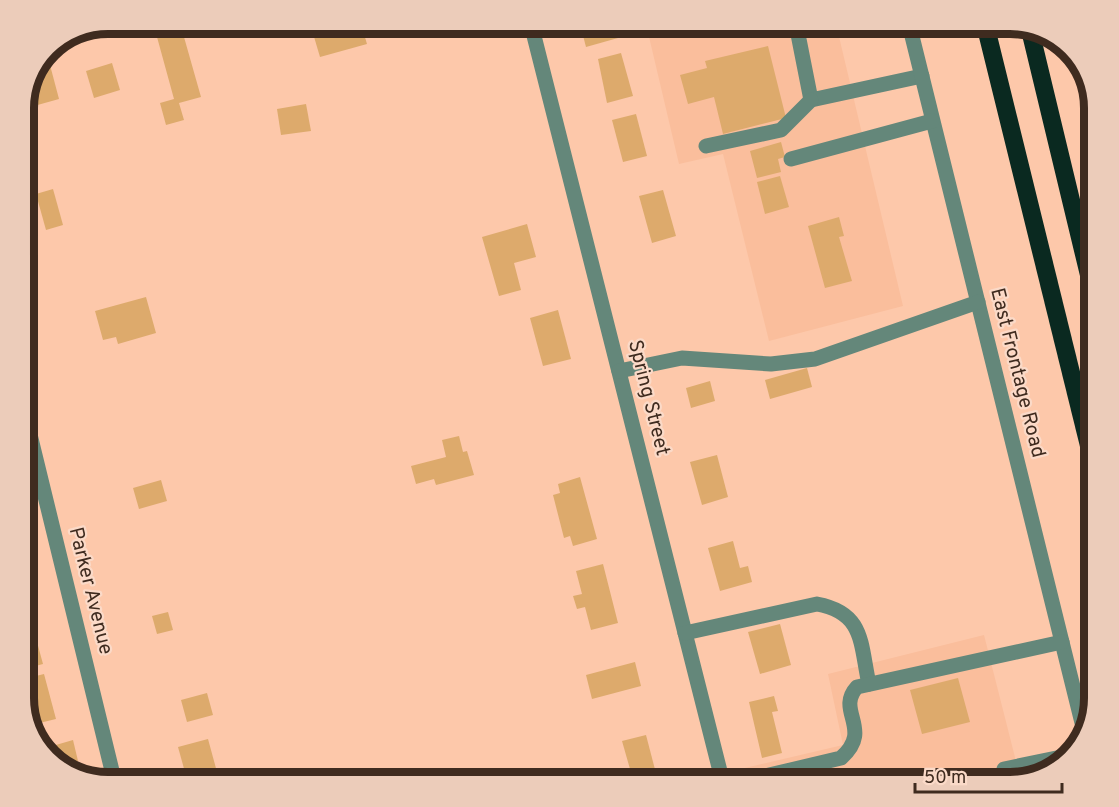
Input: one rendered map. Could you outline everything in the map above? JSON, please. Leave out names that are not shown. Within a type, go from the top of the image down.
[{"type":"highway","points":[[987,34],[1084,425]]},
{"type":"highway","points":[[1032,38],[1084,254]]},
{"type":"street","name":"Spring Street","points":[[534,34],[720,772]]},
{"type":"street","points":[[798,34],[811,100]]},
{"type":"street","name":"East Frontage Road","points":[[912,34],[1081,720]]},
{"type":"street","points":[[706,146],[781,130],[811,100],[922,76]]},
{"type":"street","points":[[791,159],[933,121]]},
{"type":"street","points":[[619,371],[682,358],[771,364],[815,359],[978,302]]},
{"type":"street","name":"Parker Avenue","points":[[35,455],[112,772]]},
{"type":"street","points":[[685,633],[817,604],[833,608],[849,616],[856,627],[869,684]]},
{"type":"street","points":[[782,772],[841,758],[853,747],[856,735],[850,694],[857,687],[1062,642]]},
{"type":"street","points":[[1004,769],[1053,759]]},
{"type":"shaded area","points":[[648,34],[838,34],[903,306],[769,341],[723,154],[679,164]]},
{"type":"shaded area","points":[[984,635],[1019,772],[732,772],[843,745],[828,674]]},
{"type":"building","points":[[183,34],[201,97],[179,103],[184,120],[166,125],[160,103],[174,99],[157,37]]},
{"type":"building","points":[[313,34],[364,34],[367,44],[320,57]]},
{"type":"building","points":[[583,34],[617,34],[618,38],[586,47]]},
{"type":"building","points":[[768,46],[786,118],[723,134],[714,97],[688,104],[680,75],[707,68],[705,61]]},
{"type":"building","points":[[621,53],[633,96],[607,103],[598,59]]},
{"type":"building","points":[[112,63],[120,90],[94,98],[86,71]]},
{"type":"building","points":[[49,65],[59,99],[35,106],[37,89]]},
{"type":"building","points":[[306,104],[311,131],[281,135],[277,109]]},
{"type":"building","points":[[636,114],[647,156],[623,162],[612,120]]},
{"type":"building","points":[[781,142],[785,157],[778,159],[781,172],[757,178],[750,151]]},
{"type":"building","points":[[780,176],[789,207],[765,214],[757,182]]},
{"type":"building","points":[[53,189],[63,225],[46,230],[36,194]]},
{"type":"building","points":[[663,190],[676,236],[652,243],[639,196]]},
{"type":"building","points":[[839,217],[844,236],[839,237],[852,281],[825,288],[808,226]]},
{"type":"building","points":[[527,224],[536,257],[514,263],[521,290],[499,296],[482,237]]},
{"type":"building","points":[[146,297],[156,333],[118,344],[116,337],[103,340],[95,311]]},
{"type":"building","points":[[558,310],[571,359],[543,366],[530,318]]},
{"type":"building","points":[[807,368],[812,387],[770,399],[765,380]]},
{"type":"building","points":[[710,381],[715,401],[691,408],[686,388]]},
{"type":"building","points":[[459,436],[463,452],[467,451],[474,475],[436,485],[434,479],[416,484],[411,466],[446,457],[442,440]]},
{"type":"building","points":[[717,455],[728,497],[702,505],[690,462]]},
{"type":"building","points":[[580,477],[597,539],[573,546],[570,536],[564,538],[553,495],[560,493],[558,484]]},
{"type":"building","points":[[161,480],[167,501],[139,509],[133,488]]},
{"type":"building","points":[[733,541],[740,568],[748,566],[752,582],[720,591],[708,548]]},
{"type":"building","points":[[603,564],[618,623],[591,630],[585,607],[577,609],[573,596],[582,594],[576,571]]},
{"type":"building","points":[[168,612],[173,630],[157,634],[152,616]]},
{"type":"building","points":[[780,624],[791,665],[760,674],[748,632]]},
{"type":"building","points":[[35,635],[43,664],[35,666]]},
{"type":"building","points":[[635,662],[641,686],[592,699],[586,675]]},
{"type":"building","points":[[44,674],[56,719],[39,723],[35,704],[35,676]]},
{"type":"building","points":[[958,678],[970,722],[922,734],[910,690]]},
{"type":"building","points":[[207,693],[213,715],[187,722],[181,700]]},
{"type":"building","points":[[774,696],[778,711],[772,712],[782,753],[762,758],[749,702]]},
{"type":"building","points":[[646,735],[656,772],[631,772],[622,741]]},
{"type":"building","points":[[208,739],[217,772],[185,772],[178,747]]},
{"type":"building","points":[[73,740],[78,761],[72,763],[52,746]]}]
